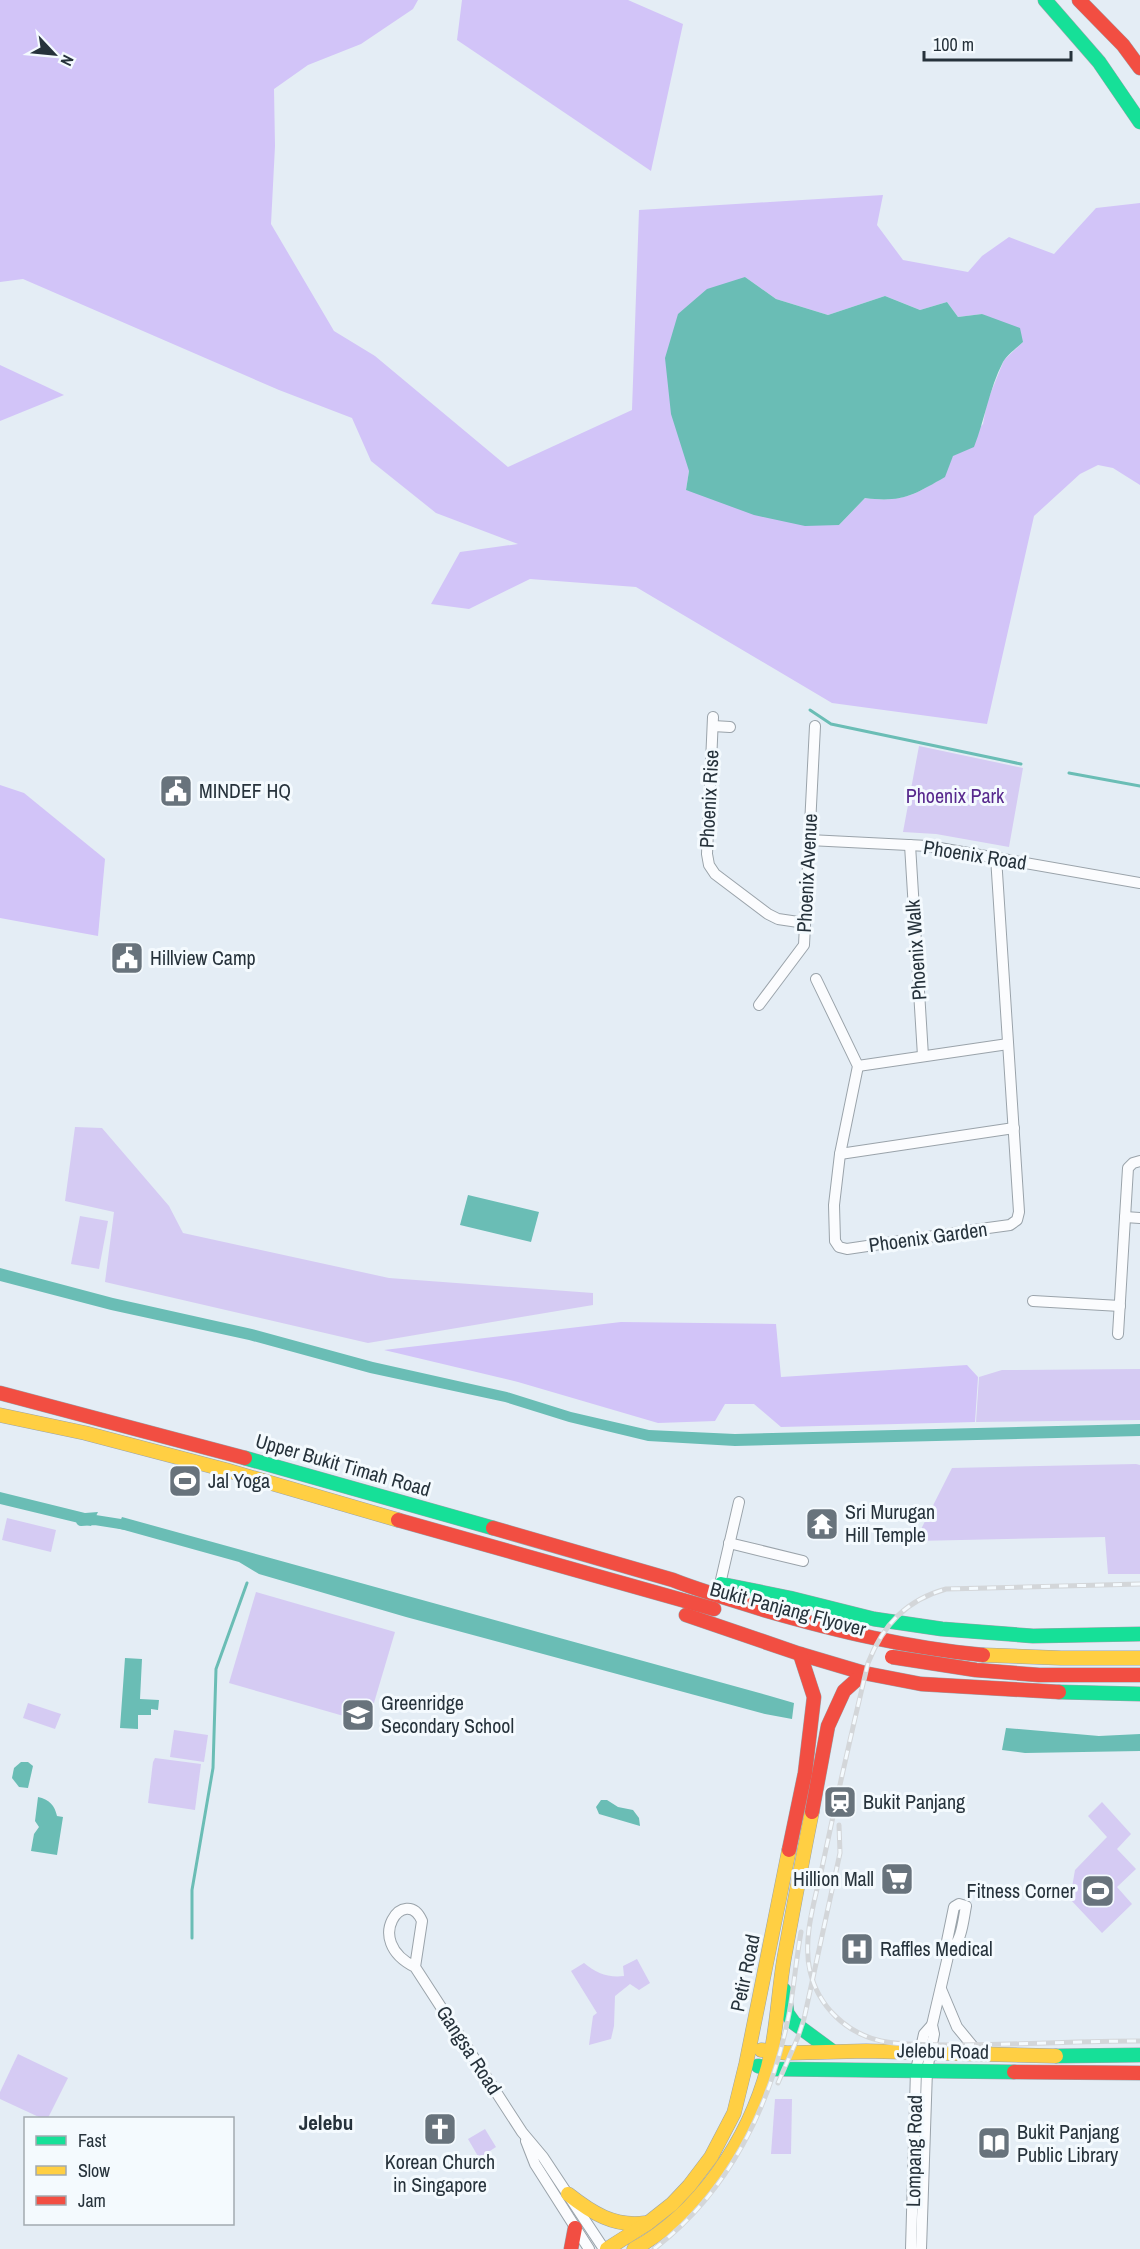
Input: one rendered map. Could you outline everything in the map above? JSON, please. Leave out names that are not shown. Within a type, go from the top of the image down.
[{"type":"main road","points":[[1045,0],[1099,62],[1140,122]]},
{"type":"main road","points":[[1079,0],[1124,45],[1140,68]]},
{"type":"main road","name":"Upper Bukit Timah Road","points":[[0,1393],[196,1444],[673,1580]]},
{"type":"main road","name":"Upper Bukit Timah Road","points":[[0,1416],[85,1433],[434,1529]]},
{"type":"main road","points":[[434,1529],[453,1543],[613,1591],[800,1654],[864,1673],[921,1684],[1140,1694]]},
{"type":"main road","name":"Bukit Panjang Flyover","points":[[434,1529],[729,1614],[929,1649],[1040,1659],[1140,1658]]},
{"type":"main road","points":[[673,1580],[720,1584],[790,1598],[874,1619],[942,1629],[1043,1636],[1140,1634]]},
{"type":"main road","name":"Bukit Panjang Flyover","points":[[673,1580],[840,1645]]},
{"type":"main road","points":[[1121,1634],[1140,1642]]},
{"type":"main road","name":"Petir Road","points":[[606,2249],[648,2223],[672,2204],[689,2186],[711,2157],[734,2113],[805,1773],[814,1697],[800,1654]]},
{"type":"main road","name":"Bukit Panjang Flyover","points":[[881,1654],[976,1670],[1039,1676],[1140,1674]]},
{"type":"main road","name":"Petir Road","points":[[634,2249],[660,2234],[699,2195],[717,2171],[747,2121],[768,2068],[782,1973],[828,1726],[846,1689],[864,1673]]},
{"type":"main road","points":[[805,1773],[811,1764],[821,1764]]},
{"type":"main road","points":[[764,1974],[769,1976],[782,1973],[788,2013],[794,2023],[832,2051]]},
{"type":"main road","name":"Jelebu Road","points":[[749,2048],[771,2052],[1140,2055]]},
{"type":"main road","name":"Jelebu Road","points":[[746,2064],[768,2068],[1140,2073]]},
{"type":"main road","points":[[568,2194],[611,2223],[627,2225],[648,2223]]},
{"type":"main road","points":[[571,2249],[575,2228]]},
{"type":"main road","points":[[649,2249],[660,2234]]},
{"type":"street","name":"Phoenix Rise","points":[[730,727],[713,721],[707,858],[709,865],[718,876],[768,914],[778,919],[805,923]]},
{"type":"street","name":"Phoenix Avenue","points":[[759,1005],[804,945],[815,726]]},
{"type":"street","name":"Phoenix Road","points":[[809,840],[910,845],[996,857],[1140,883]]},
{"type":"street","name":"Phoenix Walk","points":[[910,845],[923,1056]]},
{"type":"street","name":"Phoenix Garden","points":[[858,1066],[840,1154],[834,1205],[835,1241],[839,1247],[847,1249],[1010,1225],[1017,1221],[1019,1212],[996,857]]},
{"type":"street","points":[[816,979],[858,1066],[1008,1044]]},
{"type":"street","points":[[840,1154],[1014,1128]]},
{"type":"street","points":[[1118,1334],[1128,1168],[1133,1162],[1140,1161]]},
{"type":"street","points":[[1125,1217],[1140,1218]]},
{"type":"street","points":[[1033,1301],[1120,1306]]},
{"type":"street","points":[[720,1584],[739,1502]]},
{"type":"street","points":[[729,1544],[803,1561]]},
{"type":"street","name":"Gangsa Road","points":[[415,1967],[422,1921],[417,1913],[402,1910],[389,1923],[389,1935],[396,1951],[404,1961],[415,1967],[522,2132],[543,2157],[606,2249]]},
{"type":"street","name":"Jelebu Road","points":[[924,2053],[924,2034],[932,2025],[949,1952]]},
{"type":"street","points":[[940,1989],[957,2027],[980,2055]]},
{"type":"street","name":"Lompang Road","points":[[911,2249],[921,2070],[924,2053]]},
{"type":"street","name":"Lompang Road","points":[[921,2070],[921,2249]]},
{"type":"street","name":"Gangsa Road","points":[[522,2132],[535,2164],[589,2249]]},
{"type":"green space","name":"Phoenix Park","points":[[919,746],[1023,768],[1009,847],[936,834],[903,832]]},
{"type":"green space","points":[[75,1127],[102,1128],[169,1206],[183,1233],[389,1278],[593,1293],[593,1305],[368,1343],[105,1282],[114,1212],[65,1201]]},
{"type":"green space","points":[[80,1216],[108,1221],[99,1269],[71,1264]]},
{"type":"green space","points":[[1140,1369],[1140,1420],[976,1422],[979,1377],[1002,1370]]},
{"type":"green space","points":[[1140,1465],[1140,1574],[1108,1574],[1105,1537],[915,1541],[952,1468]]},
{"type":"green space","points":[[7,1518],[56,1530],[51,1552],[2,1540]]},
{"type":"green space","points":[[256,1592],[395,1632],[368,1723],[229,1683]]},
{"type":"green space","points":[[28,1703],[61,1714],[55,1729],[23,1718]]},
{"type":"green space","points":[[174,1730],[208,1735],[204,1762],[170,1757]]},
{"type":"green space","points":[[155,1758],[201,1764],[195,1810],[148,1803]]},
{"type":"green space","points":[[1102,1802],[1131,1834],[1117,1849],[1136,1869],[1117,1887],[1132,1904],[1102,1933],[1070,1899],[1075,1870],[1107,1837],[1088,1816]]},
{"type":"green space","points":[[637,1959],[650,1983],[639,1990],[630,1984],[615,1996],[611,2039],[589,2045],[593,2016],[597,2013],[571,1971],[584,1963],[602,1974],[624,1976],[623,1966]]},
{"type":"green space","points":[[18,2054],[68,2078],[48,2117],[39,2117],[0,2099],[0,2092]]},
{"type":"green space","points":[[775,2099],[792,2099],[791,2154],[771,2154]]},
{"type":"green space","points":[[485,2129],[496,2147],[479,2158],[468,2139]]},
{"type":"shaded area","points":[[0,0],[418,0],[413,9],[361,44],[308,65],[274,89],[275,146],[271,224],[334,331],[375,356],[508,467],[632,410],[639,210],[883,195],[877,225],[903,260],[968,272],[982,256],[1009,237],[1054,254],[1096,208],[1140,203],[1140,485],[1113,468],[1098,465],[1080,474],[1034,516],[987,724],[832,703],[636,587],[530,579],[469,609],[431,604],[460,552],[518,544],[436,513],[371,461],[352,418],[279,390],[23,279],[0,282]],"holes":[[[745,277],[776,299],[828,315],[885,296],[920,310],[947,302],[958,317],[982,314],[1023,342],[1004,360],[987,402],[983,424],[953,455],[944,477],[907,496],[888,499],[865,498],[839,525],[686,490],[689,471]]]},
{"type":"shaded area","points":[[462,0],[628,0],[683,24],[651,171],[457,40]]},
{"type":"shaded area","points":[[745,277],[776,299],[828,315],[885,296],[920,310],[947,302],[958,317],[982,314],[1020,328],[1023,342],[1005,359],[998,372],[974,447],[953,456],[945,477],[907,496],[888,499],[865,498],[839,525],[805,526],[754,515],[686,490],[689,471],[671,414],[665,358],[678,314],[707,289]]},
{"type":"shaded area","points":[[0,365],[64,395],[0,421]]},
{"type":"shaded area","points":[[0,785],[24,793],[105,859],[98,936],[0,918]]},
{"type":"shaded area","points":[[468,1195],[539,1212],[531,1242],[460,1225]]},
{"type":"shaded area","points":[[0,1268],[113,1298],[252,1329],[373,1362],[507,1392],[571,1412],[649,1430],[735,1434],[1140,1424],[1140,1436],[735,1446],[648,1441],[569,1422],[505,1402],[370,1373],[249,1340],[111,1310],[0,1281]]},
{"type":"shaded area","points":[[621,1322],[776,1324],[781,1377],[967,1365],[978,1377],[975,1422],[781,1427],[754,1404],[725,1404],[715,1421],[658,1423],[518,1382],[384,1350]]},
{"type":"shaded area","points":[[0,1492],[85,1513],[98,1512],[91,1526],[0,1504]]},
{"type":"shaded area","points":[[122,1517],[794,1703],[792,1719],[765,1714],[406,1617],[259,1574],[239,1562],[117,1528]]},
{"type":"shaded area","points":[[125,1658],[142,1659],[140,1699],[159,1700],[158,1710],[151,1709],[151,1715],[138,1715],[138,1729],[120,1728]]},
{"type":"shaded area","points":[[1006,1728],[1099,1736],[1140,1734],[1140,1751],[1025,1753],[1002,1750]]},
{"type":"shaded area","points":[[21,1762],[28,1762],[33,1766],[28,1788],[19,1787],[12,1778],[14,1768]]},
{"type":"shaded area","points":[[38,1797],[48,1801],[55,1809],[57,1816],[63,1817],[57,1855],[31,1851],[34,1834],[39,1827],[35,1821]]},
{"type":"shaded area","points":[[601,1800],[633,1810],[639,1818],[640,1826],[599,1814],[596,1807]]},
{"type":"waterway","points":[[810,710],[831,724],[1021,764]]},
{"type":"waterway","points":[[1069,773],[1140,786]]},
{"type":"waterway","points":[[81,1521],[95,1520],[133,1526]]},
{"type":"waterway","points":[[192,1938],[192,1890],[213,1768],[216,1669],[247,1583]]},
{"type":"railway","points":[[1140,1584],[946,1589],[919,1600],[898,1616],[881,1637],[868,1663],[814,1903],[808,1945],[808,1958],[814,1984],[827,2006],[845,2025],[856,2032],[881,2041],[953,2045],[1140,2041]]},
{"type":"railway","points":[[778,2083],[804,2019],[840,1853],[839,1825]]},
{"type":"railway","points":[[654,2249],[681,2226],[725,2174],[758,2114],[781,2048],[791,2004],[801,1932]]},
{"type":"traffic: fast","points":[[1045,0],[1099,62],[1140,122]]},
{"type":"traffic: fast","points":[[245,1458],[493,1528]]},
{"type":"traffic: fast","points":[[721,1584],[874,1619],[942,1629],[1033,1636],[1140,1634]]},
{"type":"traffic: fast","points":[[1059,1692],[1140,1694]]},
{"type":"traffic: fast","points":[[784,1990],[787,2013],[794,2023],[832,2051]]},
{"type":"traffic: fast","points":[[1056,2056],[1140,2055]]},
{"type":"traffic: fast","points":[[758,2066],[776,2069],[1014,2072]]},
{"type":"traffic: slow","points":[[0,1415],[85,1433],[226,1470],[398,1520]]},
{"type":"traffic: slow","points":[[983,1655],[1140,1658]]},
{"type":"traffic: slow","points":[[634,2249],[658,2234],[680,2216],[719,2172],[735,2147],[759,2094],[771,2054],[784,1959],[812,1812]]},
{"type":"traffic: slow","points":[[607,2249],[648,2223],[672,2204],[689,2186],[711,2157],[734,2113],[789,1850]]},
{"type":"traffic: slow","points":[[761,2050],[787,2053],[866,2051],[1056,2056]]},
{"type":"traffic: slow","points":[[568,2194],[595,2213],[613,2221],[645,2223]]},
{"type":"traffic: jam","points":[[1079,0],[1123,45],[1140,68]]},
{"type":"traffic: jam","points":[[0,1393],[245,1458]]},
{"type":"traffic: jam","points":[[398,1520],[714,1609]]},
{"type":"traffic: jam","points":[[493,1528],[818,1625],[900,1643],[983,1655]]},
{"type":"traffic: jam","points":[[686,1615],[864,1673],[921,1684],[1059,1692]]},
{"type":"traffic: jam","points":[[789,1850],[805,1773],[814,1697],[800,1654]]},
{"type":"traffic: jam","points":[[892,1657],[976,1670],[1039,1675],[1140,1675]]},
{"type":"traffic: jam","points":[[812,1812],[828,1726],[844,1691],[864,1673]]},
{"type":"traffic: jam","points":[[1014,2072],[1140,2073]]},
{"type":"traffic: jam","points":[[571,2249],[575,2228]]},
{"type":"place","name":"MINDEF HQ","points":[[176,791]]},
{"type":"place","name":"Hillview Camp","points":[[127,958]]},
{"type":"place","name":"Jal Yoga","points":[[185,1481]]},
{"type":"place","name":"Sri Murugan Hill Temple","points":[[822,1524]]},
{"type":"place","name":"Greenridge Secondary School","points":[[358,1715]]},
{"type":"place","name":"Bukit Panjang","points":[[840,1802]]},
{"type":"place","name":"Hillion Mall","points":[[897,1879]]},
{"type":"place","name":"Fitness Corner","points":[[1098,1891]]},
{"type":"place","name":"Raffles Medical","points":[[857,1949]]},
{"type":"place","name":"Korean Church in Singapore","points":[[440,2129]]},
{"type":"place","name":"Bukit Panjang Public Library","points":[[994,2143]]},
{"type":"district","name":"Jelebu","points":[[326,2123]]}]
